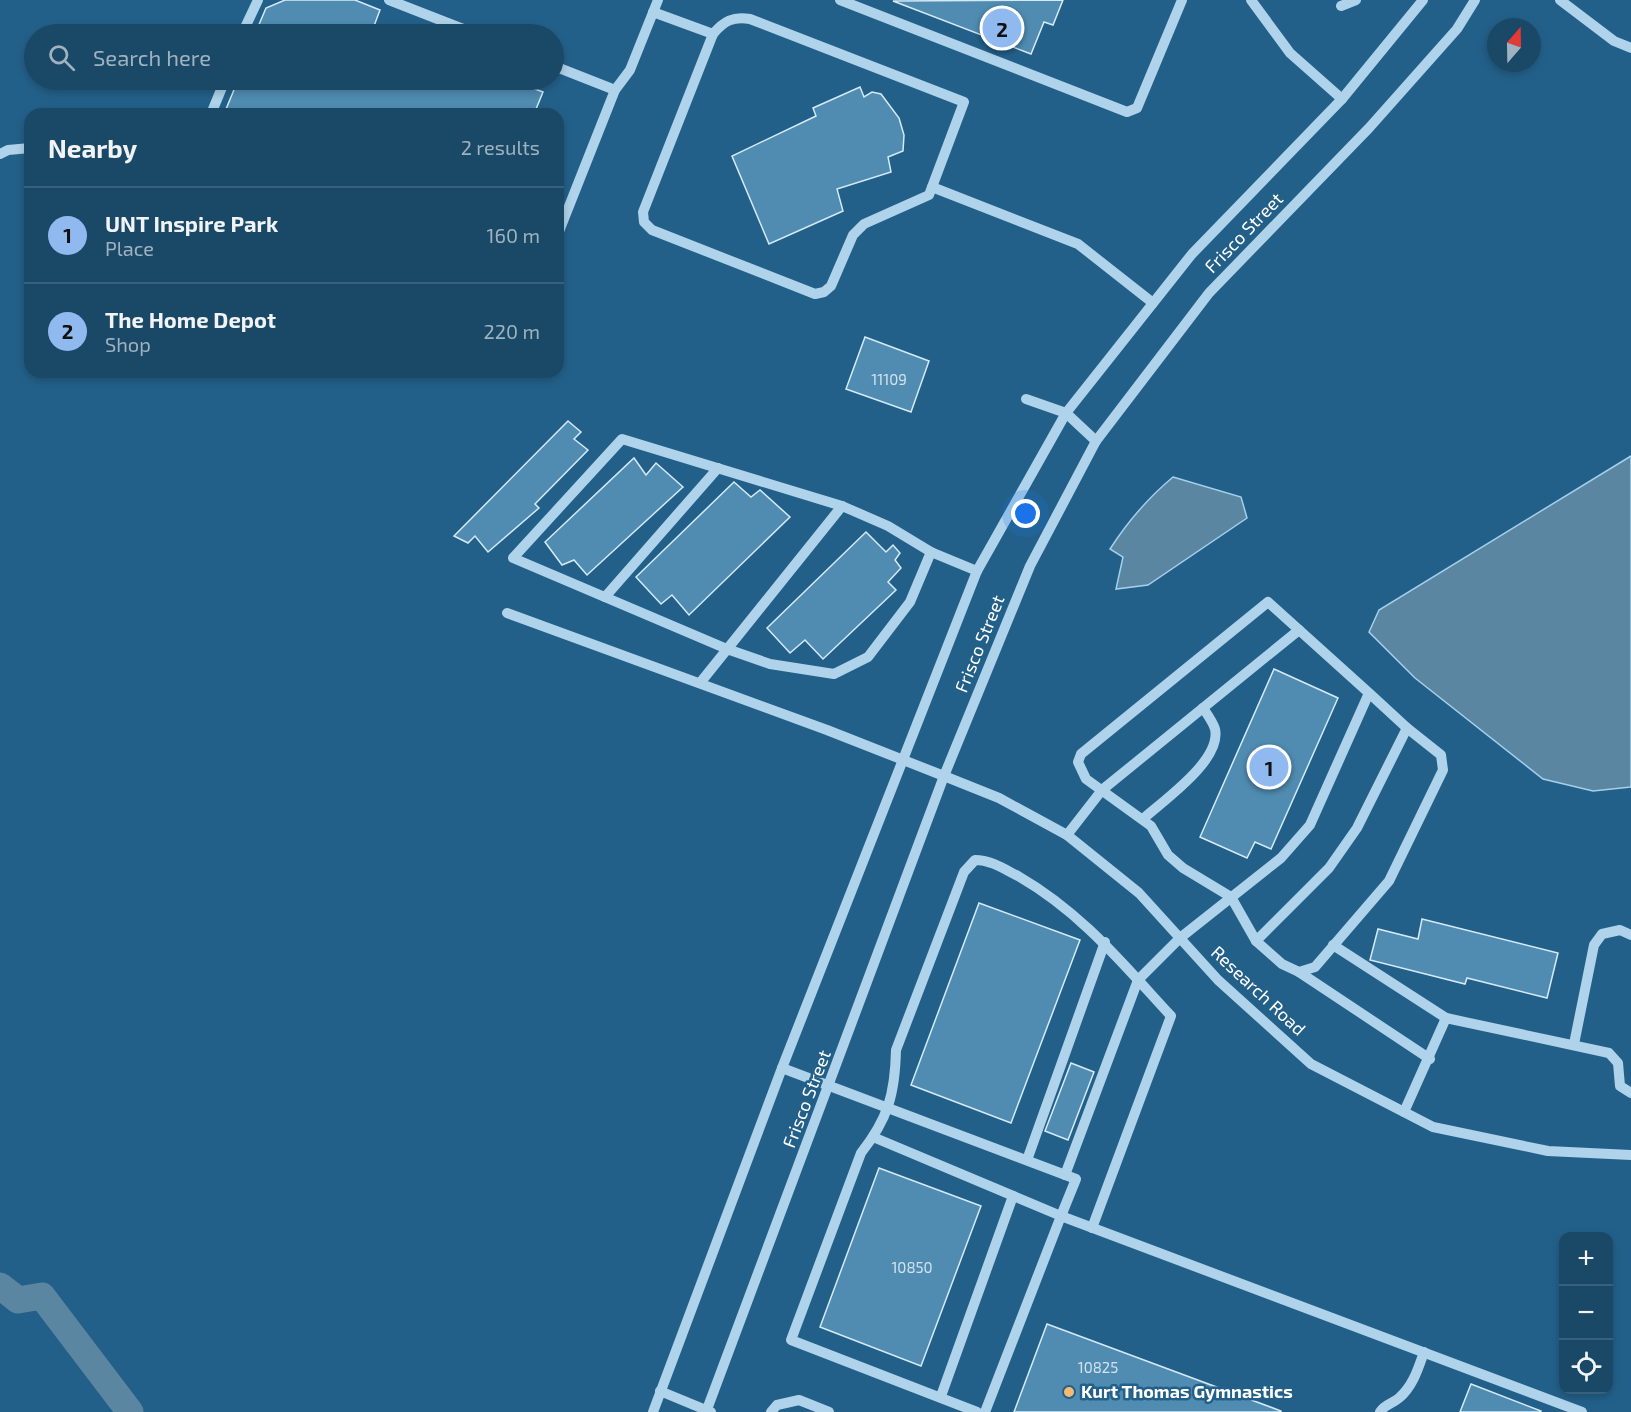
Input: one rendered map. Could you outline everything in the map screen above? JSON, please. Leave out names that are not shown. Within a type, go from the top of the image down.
[{"type":"street","points":[[247,24],[258,0]]},
{"type":"street","points":[[389,0],[450,24]]},
{"type":"street","points":[[564,219],[615,90],[630,70],[658,0]]},
{"type":"street","points":[[840,0],[1127,112],[1137,108],[1182,0]]},
{"type":"street","points":[[1251,0],[1290,53],[1342,99]]},
{"type":"street","points":[[1341,6],[1356,0]]},
{"type":"street","name":"Frisco Street","points":[[652,1412],[782,1068],[977,571],[1066,413],[1192,254],[1342,99],[1423,0]]},
{"type":"street","name":"Frisco Street","points":[[708,1411],[944,776],[1030,566],[1096,441],[1209,293],[1369,128],[1458,29],[1475,0]]},
{"type":"street","points":[[1560,0],[1614,41],[1631,48]]},
{"type":"street","points":[[653,12],[713,34]]},
{"type":"street","points":[[737,17],[750,19],[964,102],[929,195],[864,224],[853,235],[831,286],[824,292],[814,294],[652,230],[644,222],[643,212],[713,34],[723,23],[737,17]]},
{"type":"street","points":[[564,70],[615,90]]},
{"type":"street","points":[[213,108],[221,90]]},
{"type":"street","points":[[0,154],[8,150],[24,149]]},
{"type":"street","points":[[932,187],[1078,244],[1153,303]]},
{"type":"street","points":[[1026,399],[1066,413],[1096,441]]},
{"type":"street","points":[[931,552],[910,602],[868,657],[834,674],[770,664],[727,649],[513,558],[621,439],[842,506],[888,526],[931,552],[977,571]]},
{"type":"street","points":[[605,597],[718,468]]},
{"type":"street","points":[[700,683],[842,506]]},
{"type":"street","points":[[1299,972],[1315,968],[1389,881],[1443,770],[1441,755],[1407,728],[1268,602],[1096,740],[1081,754],[1078,762],[1086,779],[1151,826],[1168,855],[1183,868],[1231,897],[1256,941],[1282,964],[1299,972],[1430,1059]]},
{"type":"street","name":"Research Road","points":[[507,613],[700,683],[944,776],[999,798],[1067,835],[1139,893],[1218,980],[1311,1064],[1433,1127],[1496,1142],[1548,1151],[1631,1155]]},
{"type":"street","points":[[1067,835],[1102,790],[1299,630]]},
{"type":"street","points":[[1065,1175],[1138,980],[1180,938],[1281,858],[1310,825],[1369,693]]},
{"type":"street","points":[[1143,819],[1203,765],[1212,749],[1215,728],[1203,708]]},
{"type":"street","points":[[1256,941],[1329,868],[1357,828],[1407,728]]},
{"type":"street","points":[[978,1412],[791,1340],[861,1154],[888,1108],[896,1081],[896,1050],[969,863],[981,860],[996,864],[1041,890],[1081,919],[1105,942],[1171,1016],[1092,1228]]},
{"type":"street","points":[[1574,1044],[1594,945],[1602,934],[1620,930],[1631,935]]},
{"type":"street","points":[[1026,1160],[1105,942]]},
{"type":"street","points":[[1334,945],[1446,1018],[1608,1053],[1618,1063],[1620,1086],[1631,1093]]},
{"type":"street","points":[[1404,1112],[1430,1059],[1446,1018]]},
{"type":"street","points":[[782,1068],[1076,1179],[986,1412]]},
{"type":"street","points":[[873,1137],[1061,1216],[1577,1411]]},
{"type":"street","points":[[941,1396],[1013,1196]]},
{"type":"street","points":[[1380,1412],[1383,1407],[1398,1399],[1414,1379],[1424,1352]]},
{"type":"street","points":[[660,1391],[708,1411]]},
{"type":"street","points":[[771,1412],[777,1405],[799,1400],[829,1412]]},
{"type":"water","points":[[1631,456],[1631,787],[1593,791],[1543,779],[1415,678],[1369,632],[1379,610]]},
{"type":"water","points":[[1173,477],[1241,497],[1247,518],[1148,585],[1116,589],[1123,557],[1110,549],[1139,510]]},
{"type":"building","points":[[285,0],[355,0],[380,10],[375,24],[259,24],[266,8]]},
{"type":"building","points":[[1063,0],[1053,25],[1044,22],[1031,54],[893,1]]},
{"type":"building","points":[[860,87],[864,97],[872,92],[881,94],[899,118],[904,135],[903,151],[888,157],[891,172],[837,189],[843,211],[769,244],[732,156],[816,116],[813,108]]},
{"type":"building","points":[[234,90],[538,90],[543,92],[536,108],[226,108]]},
{"type":"building","points":[[865,337],[929,361],[911,412],[846,389]]},
{"type":"building","points":[[568,421],[581,432],[574,439],[588,450],[535,504],[539,508],[488,552],[475,536],[468,543],[454,536]]},
{"type":"building","points":[[634,458],[646,475],[656,463],[683,487],[587,575],[574,560],[562,565],[545,542]]},
{"type":"building","points":[[734,482],[751,497],[760,490],[790,517],[689,615],[672,595],[661,604],[636,577]]},
{"type":"building","points":[[866,532],[886,552],[893,545],[900,553],[895,560],[901,568],[888,582],[896,590],[823,659],[805,640],[790,653],[767,628]]},
{"type":"building","points":[[1274,669],[1338,698],[1271,849],[1255,842],[1247,858],[1200,837]]},
{"type":"building","points":[[979,903],[1080,940],[1011,1123],[911,1085]]},
{"type":"building","points":[[1422,919],[1558,953],[1547,998],[1467,978],[1465,984],[1370,960],[1378,929],[1418,939]]},
{"type":"building","points":[[1071,1063],[1094,1072],[1068,1140],[1045,1131]]},
{"type":"building","points":[[879,1168],[981,1206],[921,1366],[820,1327]]},
{"type":"building","points":[[1047,1324],[1281,1411],[1281,1412],[1014,1412]]},
{"type":"building","points":[[1471,1384],[1541,1411],[1541,1412],[1460,1412]]},
{"type":"waterway","points":[[0,1286],[18,1300],[42,1296],[130,1412]]},
{"type":"place","name":"The Home Depot","points":[[1002,28]]},
{"type":"place","name":"UNT Inspire Park","points":[[1269,767]]},
{"type":"place","name":"Kurt Thomas Gymnastics","points":[[1069,1392]]}]
